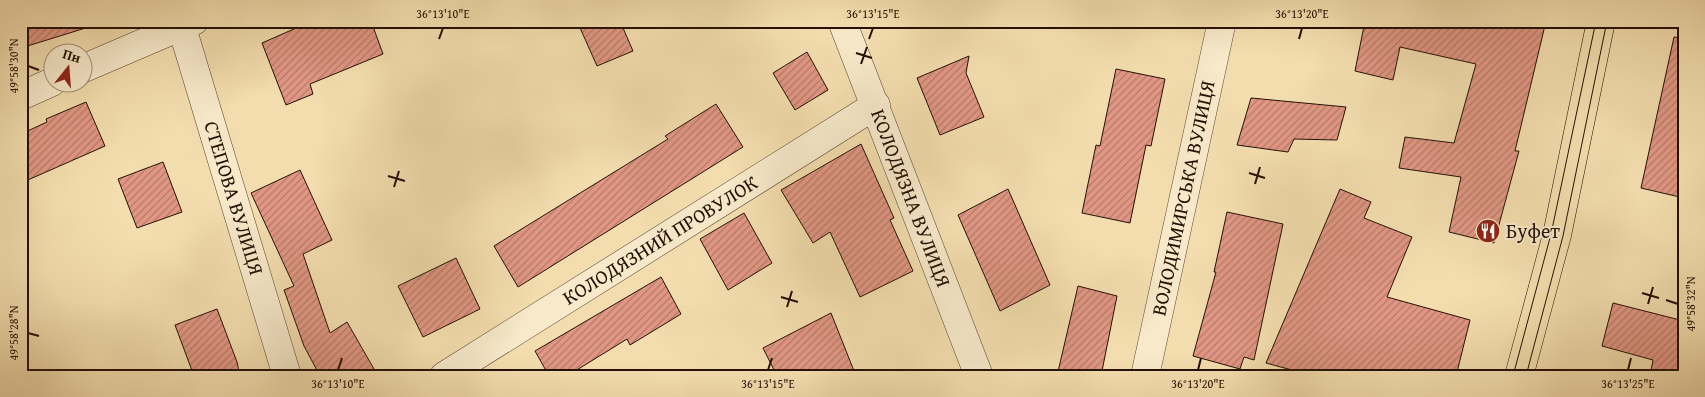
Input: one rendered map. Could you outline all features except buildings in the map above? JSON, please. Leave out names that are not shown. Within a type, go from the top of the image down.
[{"type":"main road","points":[[1519,376],[1557,235],[1601,21]]},
{"type":"street","name":"КОЛОДЯЗНА ВУЛИЦЯ","points":[[842,21],[979,376]]},
{"type":"street","name":"ВОЛОДИМИРСЬКА ВУЛИЦЯ","points":[[1145,376],[1222,21]]},
{"type":"street","points":[[92,65],[185,23]]},
{"type":"street","name":"СТЕПОВА ВУЛИЦЯ","points":[[185,23],[287,376]]},
{"type":"street","points":[[21,96],[42,87]]},
{"type":"street","name":"КОЛОДЯЗНИЙ ПРОВУЛОК","points":[[444,376],[876,105]]},
{"type":"tram line","points":[[1513,376],[1551,234],[1596,21]]},
{"type":"tram line","points":[[1526,376],[1563,236],[1607,21]]},
{"type":"place","name":"Буфет","points":[[1488,231]]}]
